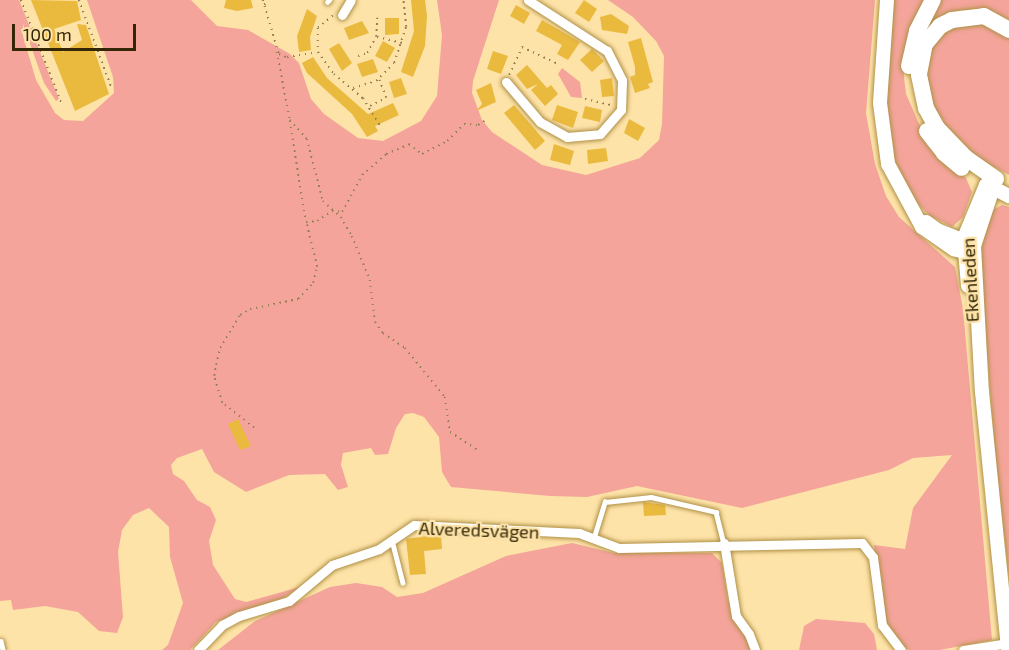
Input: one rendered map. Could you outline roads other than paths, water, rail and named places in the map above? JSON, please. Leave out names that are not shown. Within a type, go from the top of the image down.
[{"type":"highway","points":[[933,0],[917,32],[909,64],[913,102],[944,153],[997,185]]},
{"type":"highway","points":[[997,185],[937,128],[926,108],[919,74],[925,44],[940,26],[952,20],[984,16],[1009,30]]},
{"type":"street","points":[[342,15],[351,0]]},
{"type":"street","points":[[507,82],[540,122],[567,136],[600,134],[613,124],[621,108],[622,80],[607,51],[528,0]]},
{"type":"street","points":[[887,0],[881,124],[888,164],[914,213],[937,230],[967,245]]},
{"type":"street","points":[[997,185],[1009,196]]},
{"type":"street","name":"Ekenleden","points":[[997,185],[967,245],[1008,647]]},
{"type":"street","name":"Alveredsvägen","points":[[198,650],[222,626],[239,616],[289,601],[332,565],[379,549],[414,525],[594,537],[618,548],[724,543],[852,541],[868,545],[873,557],[882,625],[901,650]]},
{"type":"street","points":[[724,543],[736,616],[755,650]]},
{"type":"street","points":[[963,650],[1008,647]]},
{"type":"lane","points":[[594,537],[605,502],[651,497],[716,512],[724,543]]},
{"type":"lane","points":[[392,540],[397,546],[403,583]]},
{"type":"lane","points":[[1,642],[3,650]]}]
